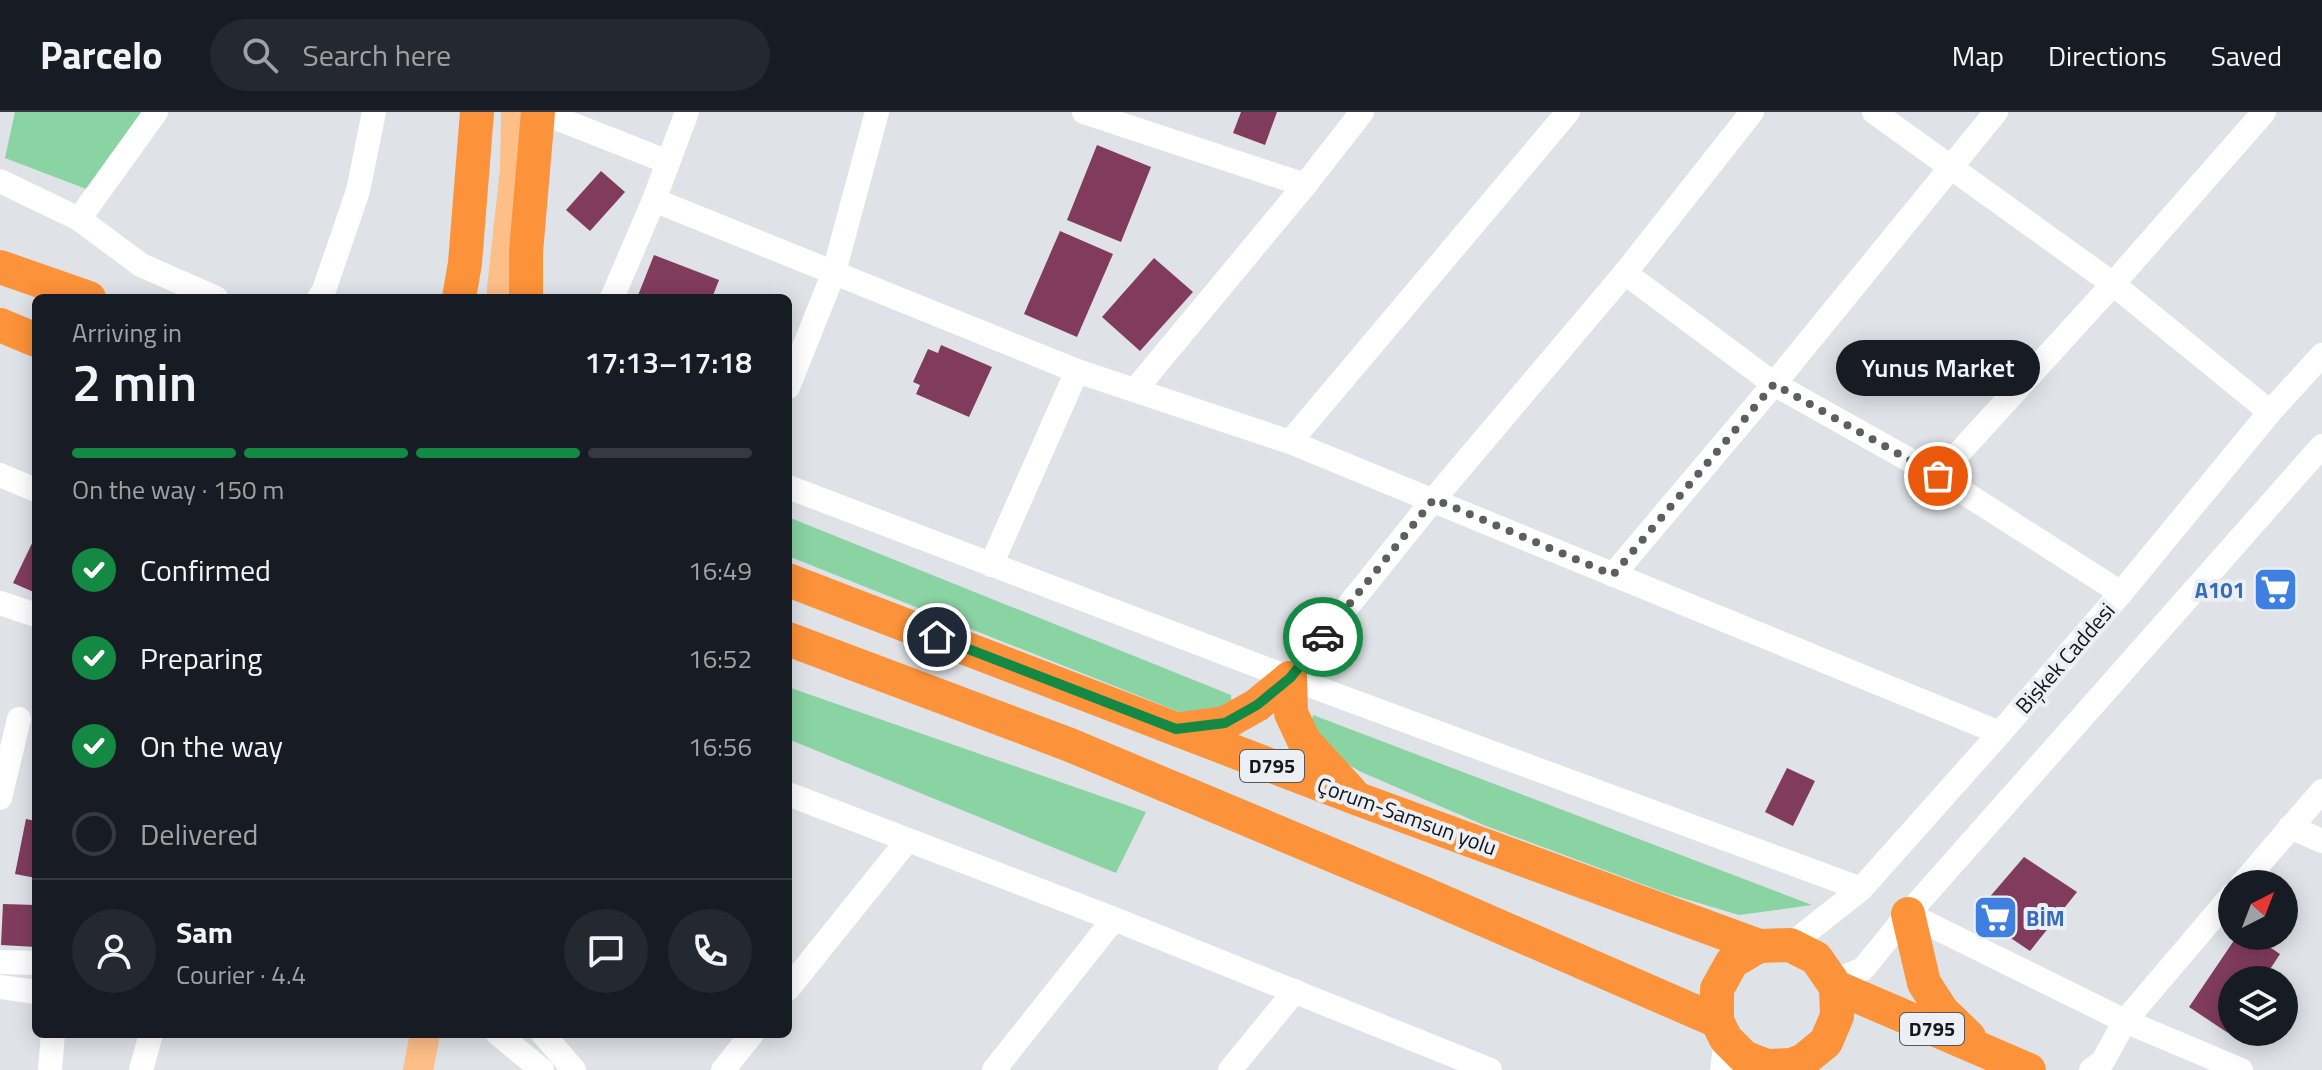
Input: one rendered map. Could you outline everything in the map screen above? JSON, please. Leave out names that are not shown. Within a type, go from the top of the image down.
[{"type":"highway","points":[[460,294],[477,112]]},
{"type":"highway","points":[[526,294],[526,252],[540,112]]},
{"type":"highway","points":[[0,267],[78,294]]},
{"type":"highway","points":[[0,325],[32,338]]},
{"type":"highway","name":"Çorum-Samsun yolu","points":[[792,582],[1358,799],[1816,958],[1835,984],[2029,1070]]},
{"type":"highway","name":"D795","points":[[792,641],[1084,751],[1439,900],[1767,1066],[1803,1066],[1826,1042],[1837,1016],[1835,984]]},
{"type":"highway","points":[[1176,729],[1225,723],[1257,705],[1290,678]]},
{"type":"highway","points":[[1290,678],[1291,713],[1304,741],[1358,799]]},
{"type":"highway","points":[[1908,914],[1924,983],[1942,1011],[1980,1049]]},
{"type":"highway","points":[[1722,1043],[1717,989],[1732,962],[1775,945]]},
{"type":"main road","points":[[501,294],[515,170],[516,112]]},
{"type":"main road","points":[[418,1070],[424,1038]]},
{"type":"street","points":[[79,219],[156,112]]},
{"type":"street","points":[[322,294],[358,191],[374,112]]},
{"type":"street","points":[[540,112],[668,162]]},
{"type":"street","points":[[614,294],[687,112]]},
{"type":"street","points":[[792,377],[834,272],[877,112]]},
{"type":"street","points":[[1084,112],[1160,123],[1305,185]]},
{"type":"street","points":[[1135,390],[1362,112]]},
{"type":"street","points":[[1290,442],[1568,112]]},
{"type":"street","points":[[1290,678],[1434,499],[1625,273],[1752,112]]},
{"type":"street","points":[[1874,112],[2113,284],[2270,412]]},
{"type":"street","points":[[1613,575],[1996,112]]},
{"type":"street","points":[[1938,476],[2264,112]]},
{"type":"street","points":[[0,181],[79,219],[141,265],[207,294]]},
{"type":"street","points":[[654,200],[1077,371],[1290,442],[1434,499],[2000,733]]},
{"type":"street","points":[[1625,273],[1774,384],[1938,476],[2121,593]]},
{"type":"street","name":"Bişkek Caddesi","points":[[1775,945],[1861,889],[2121,593],[2270,412],[2322,355]]},
{"type":"street","points":[[991,565],[1077,371]]},
{"type":"street","points":[[1835,984],[1863,969],[1908,914],[2322,446]]},
{"type":"street","points":[[0,475],[32,488]]},
{"type":"street","points":[[792,489],[1290,678],[1861,889]]},
{"type":"street","points":[[0,603],[32,614]]},
{"type":"street","points":[[0,798],[18,718]]},
{"type":"street","points":[[2254,870],[2322,791]]},
{"type":"street","points":[[792,796],[1114,919],[1490,1070]]},
{"type":"street","points":[[2290,827],[2322,841]]},
{"type":"street","points":[[792,984],[907,841]]},
{"type":"street","points":[[2091,1070],[2103,1061],[2125,1021],[2218,911]]},
{"type":"street","points":[[1908,914],[2125,1021],[2241,1070]]},
{"type":"street","points":[[994,1070],[1114,919]]},
{"type":"street","points":[[0,962],[32,963]]},
{"type":"street","points":[[0,987],[32,991]]},
{"type":"street","points":[[1230,1070],[1295,991]]},
{"type":"street","points":[[50,1070],[53,1038]]},
{"type":"street","points":[[141,1070],[150,1038]]},
{"type":"street","points":[[503,1038],[542,1070]]},
{"type":"street","points":[[546,1038],[574,1070]]},
{"type":"street","points":[[723,1070],[749,1038]]},
{"type":"green space","points":[[15,112],[147,112],[89,190],[5,158]]},
{"type":"green space","points":[[792,519],[1231,695],[1232,709],[1192,717],[792,558]]},
{"type":"green space","points":[[792,688],[1146,812],[1116,873],[792,741]]},
{"type":"green space","points":[[1313,715],[1812,905],[1739,915],[1669,894],[1486,826],[1359,771],[1308,740]]},
{"type":"building","points":[[1241,112],[1277,112],[1265,145],[1233,133]]},
{"type":"building","points":[[1097,145],[1151,167],[1121,242],[1067,220]]},
{"type":"building","points":[[601,171],[625,192],[590,231],[566,210]]},
{"type":"building","points":[[1060,231],[1113,254],[1077,337],[1024,314]]},
{"type":"building","points":[[654,255],[719,280],[714,294],[639,294]]},
{"type":"building","points":[[1154,258],[1193,292],[1140,351],[1102,317]]},
{"type":"building","points":[[941,345],[992,367],[969,417],[916,394],[920,385],[913,382],[928,349],[938,353]]},
{"type":"building","points":[[32,543],[32,591],[13,583]]},
{"type":"building","points":[[1787,768],[1815,781],[1793,826],[1765,812]]},
{"type":"building","points":[[26,819],[32,820],[32,877],[15,874]]},
{"type":"building","points":[[2024,857],[2077,892],[2030,951],[1975,914]]},
{"type":"building","points":[[3,904],[32,905],[32,947],[1,945]]},
{"type":"building","points":[[2228,950],[2274,950],[2280,954],[2272,966],[2218,966],[2218,1026],[2189,1007]]},
{"type":"way so far","points":[[1323,637],[1434,499],[1613,575],[1774,384],[1938,476]]},
{"type":"place","name":"Yunus Market","points":[[1938,476]]},
{"type":"place","name":"A101","points":[[2276,590]]},
{"type":"place","name":"BİM","points":[[1995,918]]},
{"type":"route","points":[[937,637],[1176,729],[1225,723],[1257,705],[1290,678],[1323,637]]}]
